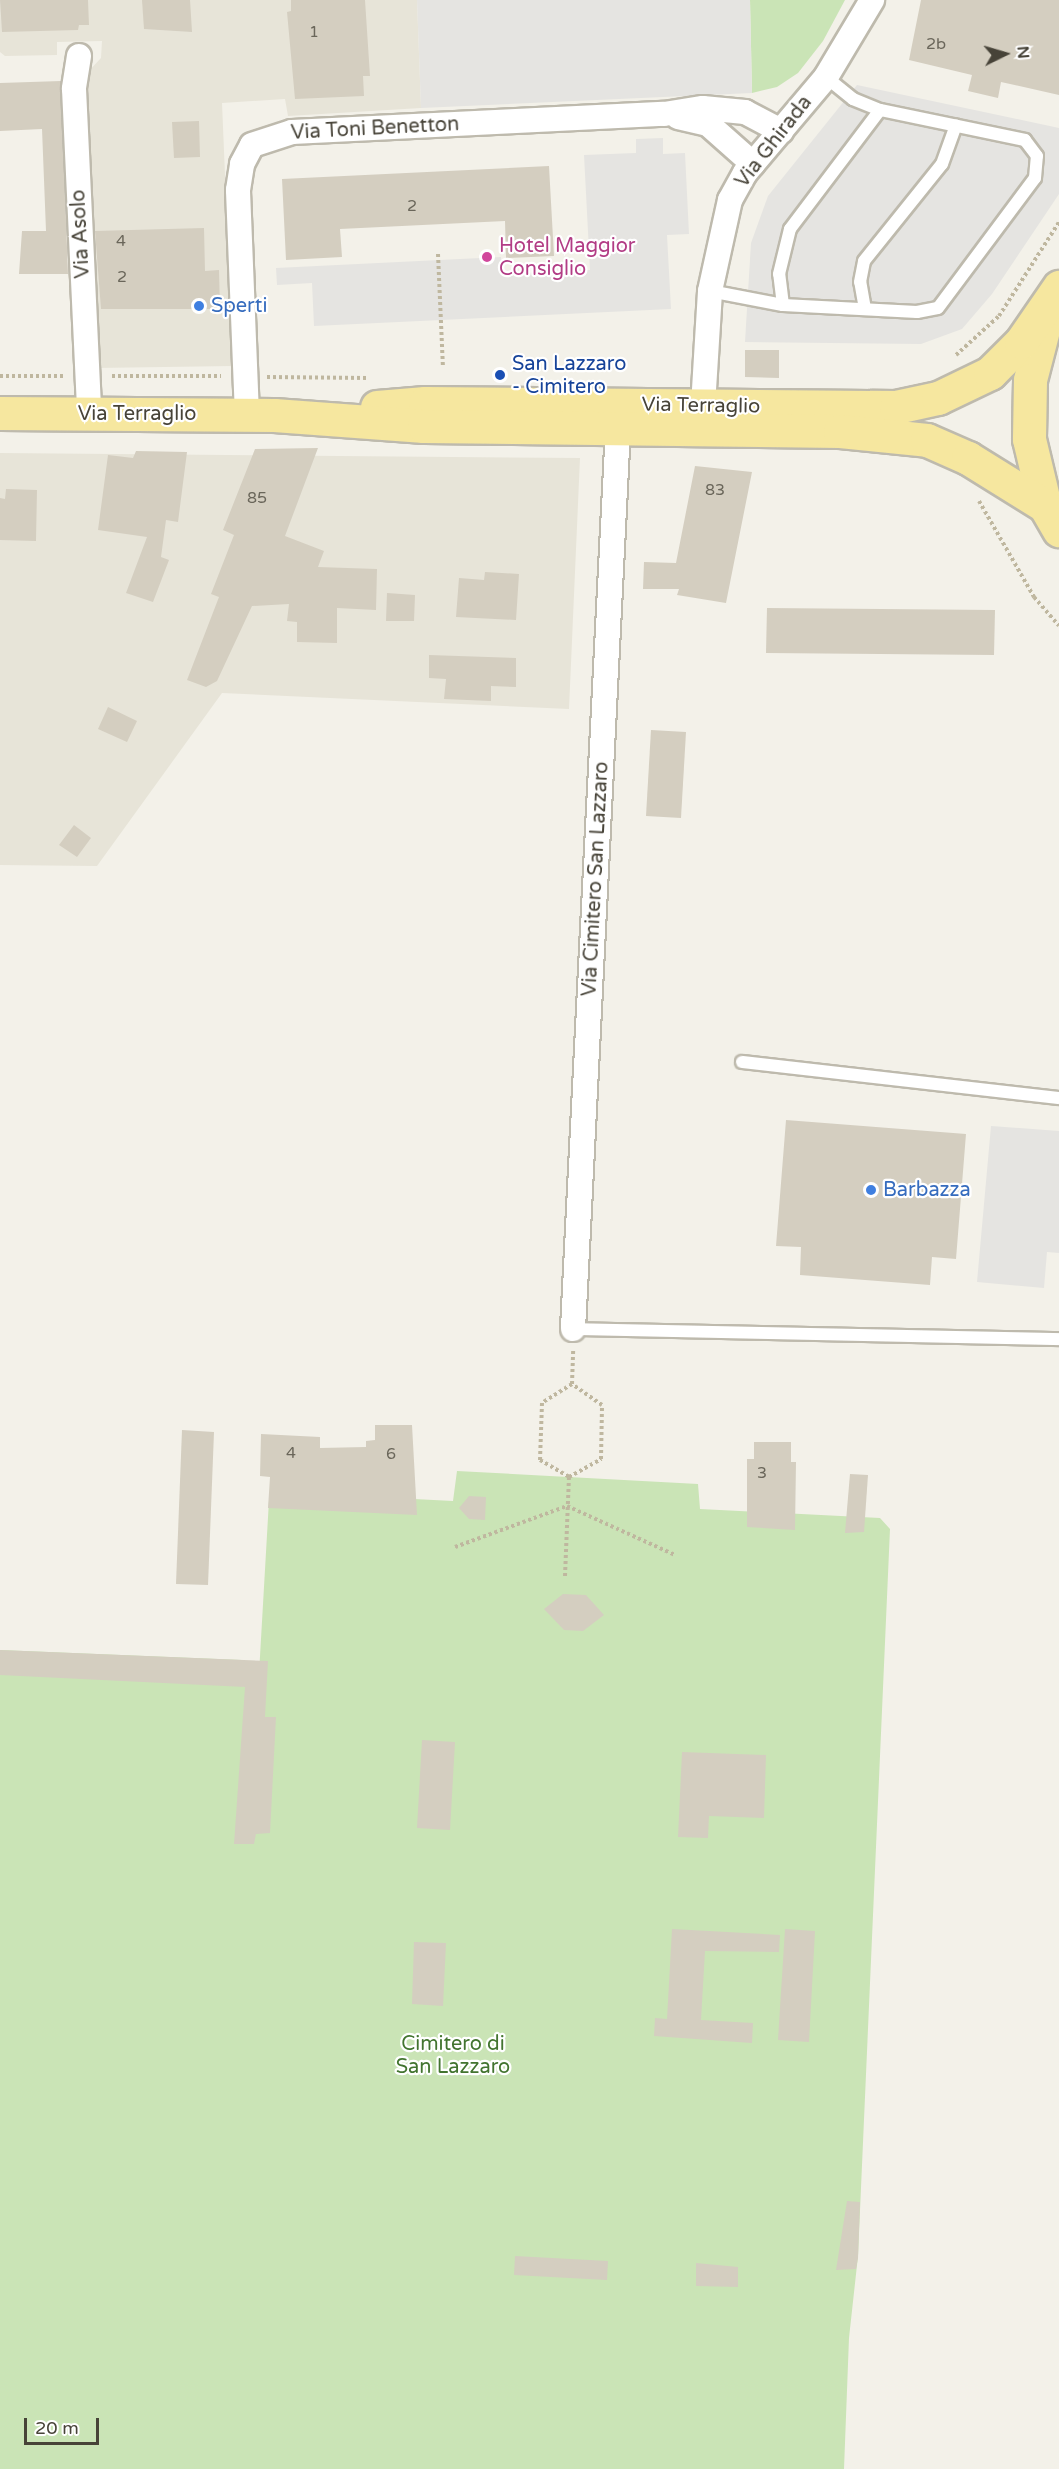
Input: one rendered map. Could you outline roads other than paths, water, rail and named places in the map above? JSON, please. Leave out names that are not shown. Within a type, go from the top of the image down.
[{"type":"main road","name":"Via Terraglio","points":[[261,415],[425,403],[896,407],[938,398],[990,373],[1021,342],[1055,293]]},
{"type":"main road","name":"Via Terraglio","points":[[1052,518],[1029,439],[1030,380],[1055,293]]},
{"type":"main road","name":"Via Terraglio","points":[[0,413],[261,415],[424,426],[840,431],[927,440],[968,458],[1052,518]]},
{"type":"street","name":"Via Ghirada","points":[[703,406],[710,291],[726,213],[753,164],[826,77],[872,0]]},
{"type":"street","name":"Via Asolo","points":[[79,56],[74,89],[89,413]]},
{"type":"street","name":"Via Toni Benetton","points":[[261,415],[246,376],[238,190],[242,164],[252,145],[292,132],[734,109],[781,131]]},
{"type":"street","name":"Via Toni Benetton","points":[[664,114],[708,124],[753,164]]},
{"type":"street","name":"Via Cimitero San Lazzaro","points":[[573,1329],[618,428]]},
{"type":"lane","points":[[710,291],[783,304],[917,312],[946,302],[1035,178],[1037,156],[1025,140],[880,110],[853,99],[826,77]]},
{"type":"lane","points":[[783,304],[779,274],[790,229],[880,110]]},
{"type":"lane","points":[[865,309],[860,282],[864,261],[942,164],[956,125]]},
{"type":"lane","points":[[742,1062],[1059,1098]]},
{"type":"lane","points":[[573,1329],[1059,1339]]},
{"type":"place","name":"Hotel Maggior Consiglio","points":[[487,257]]},
{"type":"place","name":"Sperti","points":[[199,306]]},
{"type":"place","name":"San Lazzaro - Cimitero","points":[[500,375]]},
{"type":"place","name":"Barbazza","points":[[871,1190]]},
{"type":"park label","name":"Cimitero di San Lazzaro","points":[[453,2056]]}]
